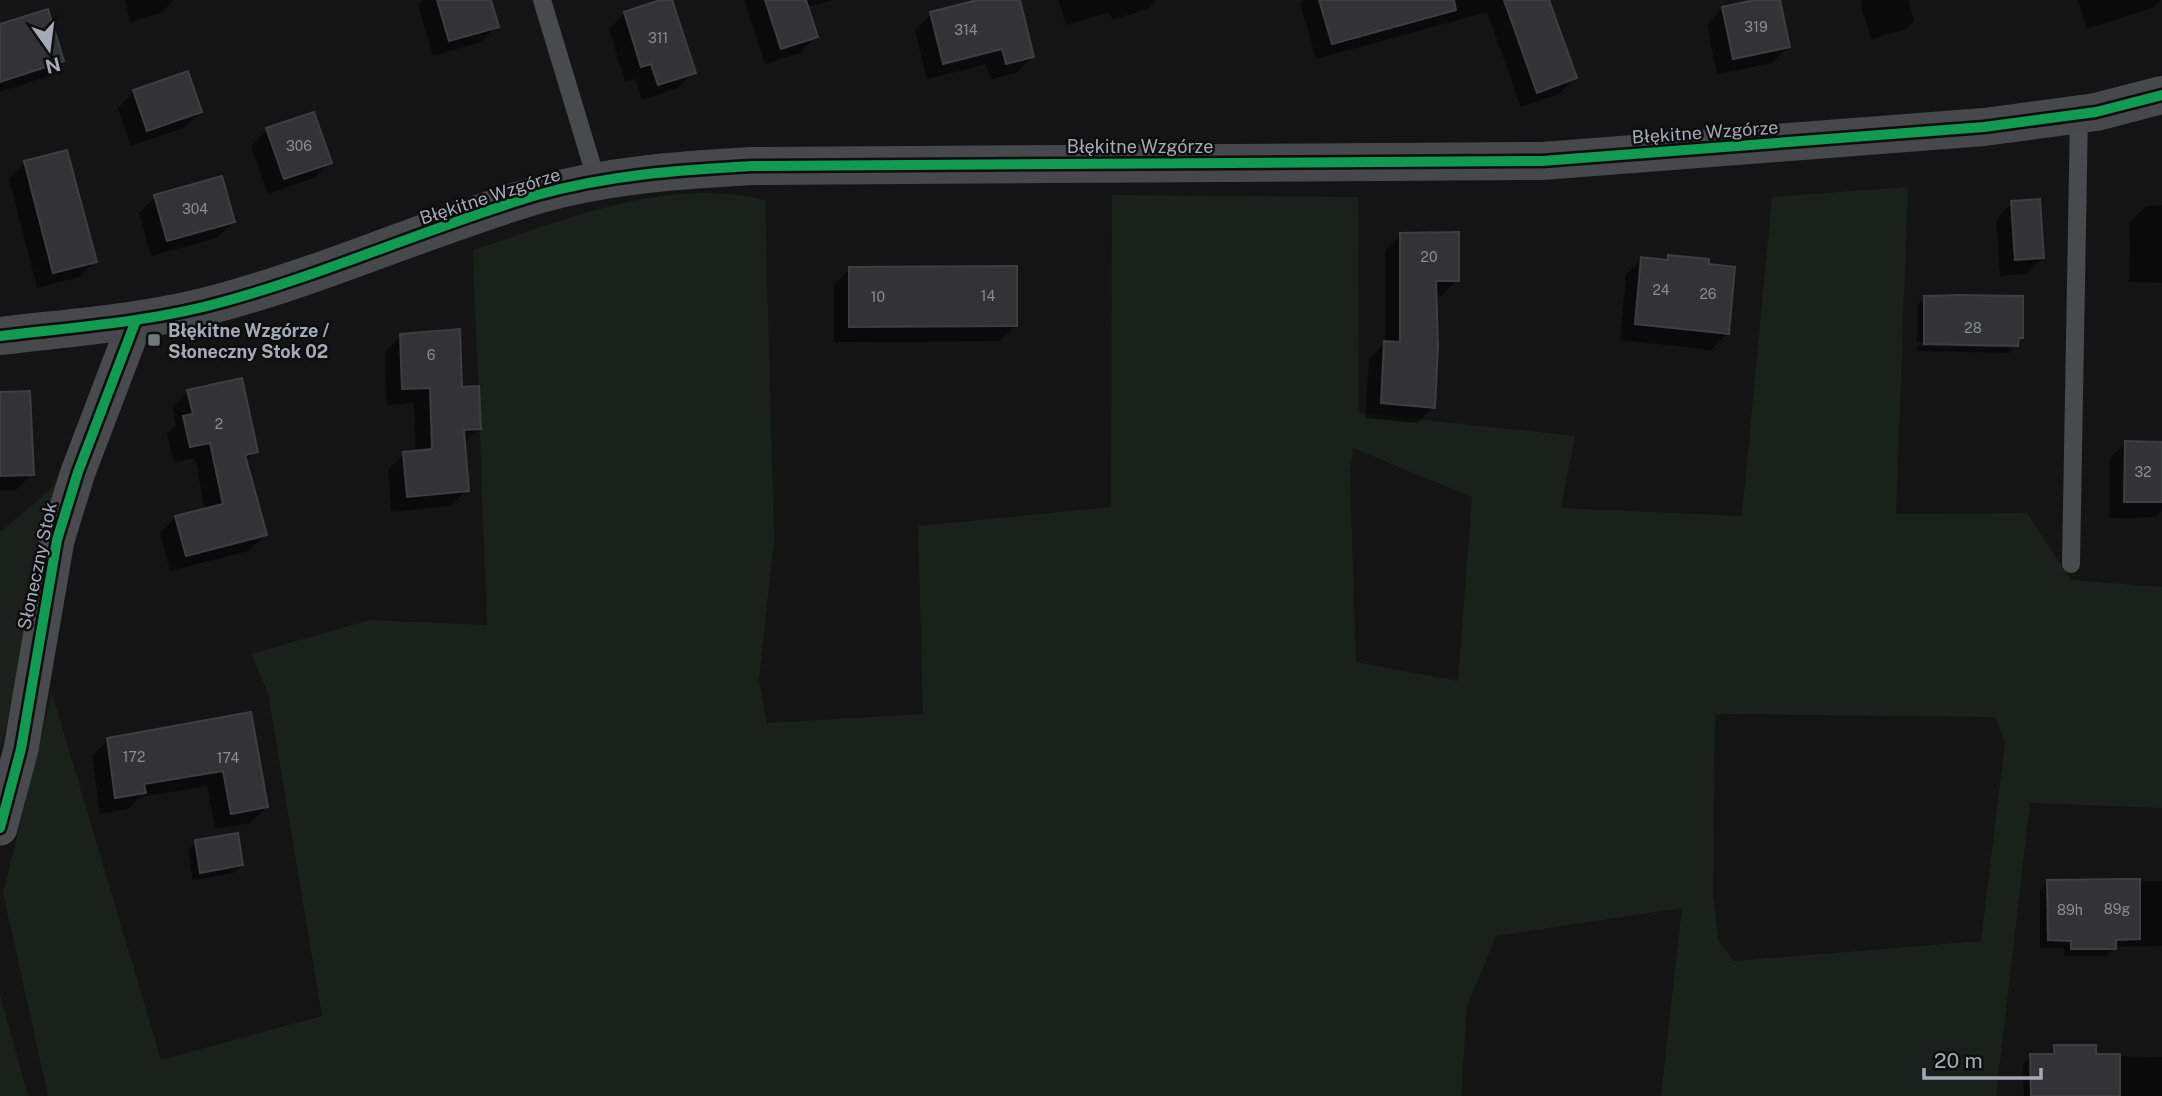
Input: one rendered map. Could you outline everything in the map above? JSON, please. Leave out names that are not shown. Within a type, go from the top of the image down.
[{"type":"street","name":"Błękitne Wzgórze","points":[[0,336],[136,320],[222,303],[295,281],[538,195],[646,172],[752,166],[1542,161],[1970,128],[2079,115],[2162,95]]},
{"type":"street","name":"Słoneczny Stok","points":[[0,828],[21,749],[57,540],[78,472],[136,320]]},
{"type":"lane","points":[[542,0],[597,182]]},
{"type":"lane","points":[[2071,564],[2079,115]]},
{"type":"shaded area","points":[[1908,187],[1896,514],[2027,513],[2071,580],[2162,587],[2162,808],[2030,803],[1996,1096],[1661,1096],[1682,908],[1496,936],[1467,1006],[1461,1096],[48,1096],[3,893],[52,693],[161,1060],[322,1016],[268,693],[251,654],[370,620],[487,625],[473,250],[580,215],[654,197],[691,193],[728,194],[765,200],[774,539],[759,680],[767,723],[923,714],[918,526],[1111,507],[1112,195],[1358,197],[1359,413],[1575,436],[1561,508],[1742,516],[1772,197]],"holes":[[[1353,448],[1472,497],[1458,681],[1356,662],[1350,472]],[[1715,714],[1995,717],[2005,742],[1981,941],[1734,961],[1718,940],[1713,891]]]},
{"type":"shaded area","points":[[61,472],[35,563],[12,704],[0,751],[0,532],[49,491]]},
{"type":"shaded area","points":[[0,995],[28,1095],[28,1096],[0,1096]]},
{"type":"building","points":[[437,0],[491,0],[499,27],[449,41]]},
{"type":"building","points":[[660,0],[672,0],[696,73],[658,85],[651,64],[641,67],[624,12]]},
{"type":"building","points":[[765,0],[806,0],[818,37],[781,49]]},
{"type":"building","points":[[977,0],[1020,0],[1034,57],[1006,64],[1002,49],[943,64],[930,12]]},
{"type":"building","points":[[1319,0],[1454,0],[1456,10],[1332,44]]},
{"type":"building","points":[[1504,0],[1549,0],[1577,78],[1537,93]]},
{"type":"building","points":[[1754,0],[1780,0],[1790,47],[1733,59],[1722,7]]},
{"type":"building","points":[[48,9],[64,61],[0,82],[0,24]]},
{"type":"building","points":[[188,71],[202,112],[147,131],[133,90]]},
{"type":"building","points":[[314,112],[332,163],[284,179],[266,128]]},
{"type":"building","points":[[67,150],[97,262],[53,273],[24,161]]},
{"type":"building","points":[[222,176],[235,222],[167,241],[154,195]]},
{"type":"building","points":[[2040,199],[2044,258],[2015,260],[2011,201]]},
{"type":"building","points":[[1459,232],[1459,281],[1436,281],[1438,346],[1435,408],[1381,403],[1384,341],[1400,342],[1400,233]]},
{"type":"building","points":[[1668,255],[1709,259],[1709,264],[1735,267],[1729,334],[1635,324],[1641,257],[1668,260]]},
{"type":"building","points":[[1017,266],[1017,326],[849,327],[849,267]]},
{"type":"building","points":[[1924,296],[2023,296],[2023,338],[2019,338],[2018,346],[1924,344]]},
{"type":"building","points":[[460,329],[462,387],[479,386],[481,429],[464,430],[469,491],[407,497],[403,452],[432,449],[430,388],[402,389],[400,334]]},
{"type":"building","points":[[242,378],[258,452],[245,455],[267,535],[186,556],[175,516],[223,504],[210,443],[190,447],[183,416],[193,414],[187,390]]},
{"type":"building","points":[[30,391],[34,475],[0,476],[0,392]]},
{"type":"building","points":[[2125,441],[2162,442],[2162,502],[2124,502]]},
{"type":"building","points":[[251,712],[268,807],[231,814],[223,771],[144,784],[146,793],[115,798],[107,738]]},
{"type":"building","points":[[238,833],[243,865],[200,873],[195,840]]},
{"type":"building","points":[[2140,879],[2140,939],[2116,940],[2116,949],[2071,949],[2071,941],[2048,940],[2047,880]]},
{"type":"building","points":[[2054,1045],[2096,1045],[2096,1054],[2120,1054],[2120,1096],[2031,1096],[2030,1054],[2054,1054]]},
{"type":"cycle path","points":[[0,336],[114,323],[226,301],[304,277],[537,195],[644,174],[752,166],[1542,161],[1984,127],[2096,112],[2162,95]]},
{"type":"cycle path","points":[[0,828],[21,749],[57,540],[78,472],[136,320]]},
{"type":"place","name":"Błękitne Wzgórze / Słoneczny Stok 02","points":[[154,340]]}]
